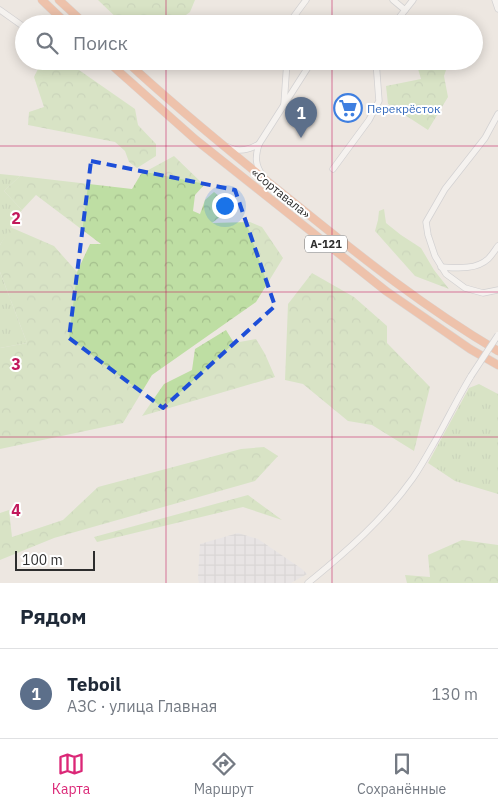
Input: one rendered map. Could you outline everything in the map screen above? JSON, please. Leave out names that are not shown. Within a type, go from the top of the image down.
[{"type":"highway","points":[[42,0],[58,15]]},
{"type":"highway","points":[[59,0],[75,15]]},
{"type":"highway","name":"«Сортавала»","points":[[117,70],[196,140],[386,291],[470,349],[498,365]]},
{"type":"highway","name":"«Сортавала»","points":[[136,70],[271,185],[394,282],[498,351]]},
{"type":"street","points":[[295,15],[306,0]]},
{"type":"street","points":[[393,0],[405,10]]},
{"type":"street","points":[[401,15],[413,0]]},
{"type":"street","points":[[495,0],[498,9]]},
{"type":"street","points":[[0,10],[15,21]]},
{"type":"street","points":[[284,106],[286,70]]},
{"type":"street","points":[[271,185],[259,171],[256,163],[259,144],[306,70]]},
{"type":"street","points":[[333,169],[369,120],[379,101],[377,70]]},
{"type":"street","points":[[498,114],[485,138],[445,189],[426,222],[435,256],[446,274],[465,288],[483,293],[498,290]]},
{"type":"street","points":[[216,139],[232,149],[238,150],[249,150],[259,144]]},
{"type":"street","points":[[441,267],[468,268],[479,265],[498,246]]},
{"type":"street","points":[[308,583],[355,543],[414,477],[471,376],[498,334]]},
{"type":"highlighted area","points":[[91,161],[235,190],[275,306],[163,408],[69,338]]},
{"type":"shaded area","points":[[238,533],[258,539],[307,574],[291,583],[199,583],[200,544]]},
{"type":"green space","points":[[98,0],[195,0],[190,12],[186,15],[114,15]]},
{"type":"green space","points":[[38,70],[79,70],[135,109],[138,125],[156,144],[156,156],[137,168],[129,162],[125,151],[115,142],[28,125],[29,112],[44,107],[34,77]]},
{"type":"green space","points":[[418,70],[446,70],[444,76],[448,97],[428,130],[388,104],[386,86],[421,79]]},
{"type":"green space","points":[[174,156],[204,185],[195,195],[193,211],[200,214],[205,200],[214,192],[233,207],[212,223],[250,222],[262,227],[283,258],[256,302],[152,375],[123,423],[0,449],[0,348],[27,343],[0,272],[0,245],[10,227],[54,246],[77,272],[90,244],[101,244],[36,195],[22,210],[4,191],[20,176],[132,189],[141,174]]},
{"type":"green space","points":[[0,174],[20,176],[4,191],[22,210],[0,245]]},
{"type":"green space","points":[[384,209],[386,223],[421,248],[434,270],[449,289],[415,276],[375,231],[379,211]]},
{"type":"green space","points":[[0,272],[27,343],[0,348]]},
{"type":"green space","points":[[312,273],[354,297],[387,326],[387,343],[430,387],[414,451],[372,425],[348,421],[303,384],[285,380],[288,304]]},
{"type":"green space","points":[[226,330],[234,343],[256,339],[275,377],[142,416],[164,384],[192,370],[195,349]]},
{"type":"green space","points":[[479,384],[498,394],[498,494],[455,481],[428,463],[469,388]]},
{"type":"green space","points":[[264,447],[278,456],[255,481],[54,538],[0,560],[0,513],[9,510],[12,537],[63,520],[98,487],[241,449]]},
{"type":"green space","points":[[248,495],[282,520],[243,507],[97,542],[94,537]]},
{"type":"green space","points":[[462,540],[498,545],[498,583],[407,583],[405,575],[430,577],[428,555]]},
{"type":"place","name":"Перекрёсток","points":[[348,108]]},
{"type":"place","name":"Teboil","points":[[301,138]]}]
